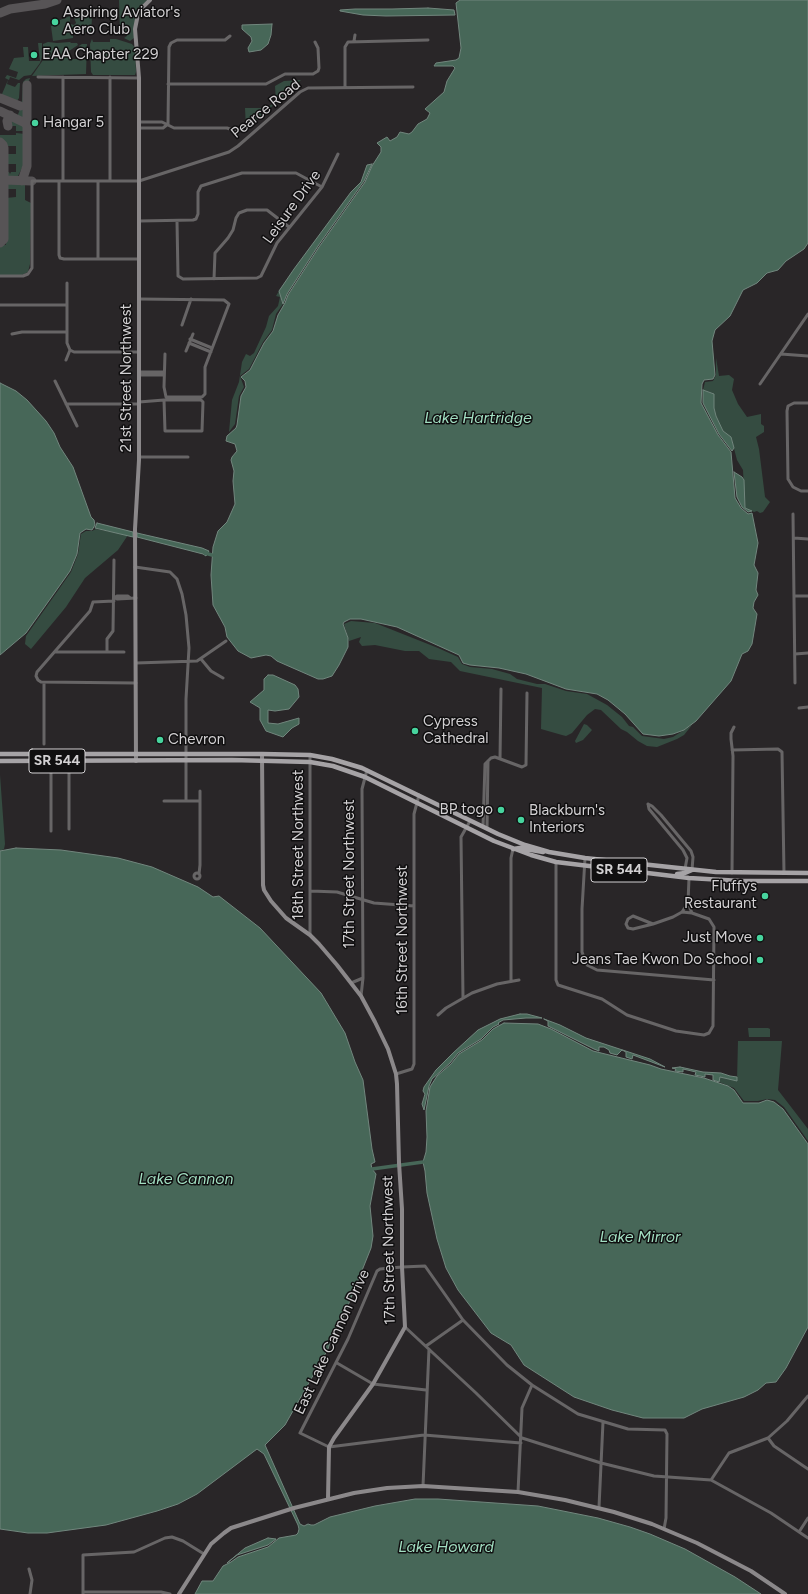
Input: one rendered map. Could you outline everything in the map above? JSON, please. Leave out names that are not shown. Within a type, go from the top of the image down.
[{"type":"main road","name":"SR 544","points":[[0,754],[69,753],[310,755],[332,759],[367,770],[485,828],[525,845],[549,852],[585,858],[692,870],[732,873],[808,873]]},
{"type":"main road","name":"SR 544","points":[[0,761],[310,762],[332,766],[365,777],[513,849],[556,862],[689,878],[741,881],[808,881]]},
{"type":"main road","points":[[513,849],[520,848],[537,852],[549,852]]},
{"type":"main road","points":[[666,875],[685,873],[692,870]]},
{"type":"main road","points":[[689,878],[691,875],[705,871]]},
{"type":"main road","points":[[784,873],[784,881]]},
{"type":"street","name":"21st Street Northwest","points":[[136,761],[135,529],[139,457],[139,78],[135,26],[140,11],[150,0]]},
{"type":"street","points":[[354,35],[354,41]]},
{"type":"street","points":[[168,124],[169,47],[171,43],[177,40],[224,40],[230,36]]},
{"type":"street","points":[[345,87],[345,47],[348,42],[428,40]]},
{"type":"street","points":[[168,84],[266,84],[283,75],[313,74],[318,71],[319,68],[318,48],[315,42]]},
{"type":"street","points":[[38,77],[139,78]]},
{"type":"street","points":[[63,77],[59,255],[61,259],[139,259]]},
{"type":"street","points":[[110,77],[110,181]]},
{"type":"street","name":"Pearce Road","points":[[0,276],[23,276],[28,273],[32,265],[32,181],[139,181],[229,152],[238,146],[300,92],[308,88],[413,87]]},
{"type":"street","points":[[139,122],[162,122],[174,128],[227,128],[236,131]]},
{"type":"street","points":[[139,128],[163,128],[168,124]]},
{"type":"street","name":"Leisure Drive","points":[[177,221],[178,276],[183,279],[254,279],[259,277],[275,247],[289,227],[303,213],[322,188],[338,154]]},
{"type":"street","points":[[139,221],[191,221],[196,219],[198,214],[198,192],[201,186],[242,173],[296,173],[322,188]]},
{"type":"street","points":[[98,181],[98,259]]},
{"type":"street","points":[[214,278],[215,253],[228,238],[239,213],[247,210],[267,210],[289,227]]},
{"type":"street","points":[[66,283],[67,343],[70,350],[66,360]]},
{"type":"street","points":[[139,299],[224,300],[229,304],[205,370],[205,394],[202,397],[166,397],[164,374],[165,354]]},
{"type":"street","points":[[182,325],[191,299]]},
{"type":"street","points":[[0,305],[66,305]]},
{"type":"street","points":[[760,384],[808,314]]},
{"type":"street","points":[[12,334],[22,332],[67,332]]},
{"type":"street","points":[[186,351],[192,334]]},
{"type":"street","points":[[190,341],[212,348]]},
{"type":"street","points":[[190,341],[211,352]]},
{"type":"street","points":[[70,350],[74,352],[139,352]]},
{"type":"street","points":[[781,354],[808,356]]},
{"type":"street","points":[[139,374],[164,374]]},
{"type":"street","points":[[55,381],[77,426]]},
{"type":"street","points":[[66,404],[139,403],[164,400],[202,401],[202,431],[165,431],[164,400]]},
{"type":"street","points":[[808,403],[794,403],[788,406],[787,411],[788,479],[792,488],[801,491],[808,491]]},
{"type":"street","points":[[139,457],[188,457]]},
{"type":"street","points":[[793,514],[795,683]]},
{"type":"street","points":[[794,538],[808,538]]},
{"type":"street","points":[[107,652],[107,639],[114,631],[114,560]]},
{"type":"street","points":[[136,566],[170,572],[177,579],[181,589],[186,615],[189,662],[186,699],[186,801]]},
{"type":"street","points":[[136,598],[117,596],[114,599],[93,602],[90,611],[37,672],[36,676],[38,680],[44,682],[136,683]]},
{"type":"street","points":[[794,596],[808,596]]},
{"type":"street","points":[[136,663],[189,662],[201,659],[226,641]]},
{"type":"street","points":[[55,652],[124,652]]},
{"type":"street","points":[[795,654],[808,653]]},
{"type":"street","points":[[201,659],[211,671],[223,678]]},
{"type":"street","points":[[44,682],[44,744]]},
{"type":"street","points":[[500,688],[500,759]]},
{"type":"street","points":[[485,828],[488,761],[493,757],[522,768],[525,767],[526,764],[527,693]]},
{"type":"street","points":[[800,708],[808,707]]},
{"type":"street","points":[[732,873],[731,733],[734,726]]},
{"type":"street","points":[[732,750],[781,750],[783,758],[784,873]]},
{"type":"street","points":[[69,753],[69,829]]},
{"type":"street","name":"17th Street Northwest","points":[[262,754],[263,885],[267,896],[286,918],[310,935],[327,953],[361,996],[383,1038],[396,1074],[402,1209],[402,1267],[405,1328],[373,1384],[329,1447]]},
{"type":"street","name":"18th Street Northwest","points":[[310,755],[310,935]]},
{"type":"street","points":[[51,761],[52,831]]},
{"type":"street","name":"17th Street Northwest","points":[[361,996],[363,978],[362,786],[367,770]]},
{"type":"street","points":[[199,874],[200,791]]},
{"type":"street","name":"16th Street Northwest","points":[[396,1074],[412,1069],[414,1064],[414,814],[419,795]]},
{"type":"street","points":[[164,801],[200,801]]},
{"type":"street","points":[[685,869],[687,858],[649,809],[648,804],[661,814],[691,851],[693,857],[692,870]]},
{"type":"street","points":[[463,998],[461,837],[470,821]]},
{"type":"street","points":[[511,981],[511,858],[513,849]]},
{"type":"street","points":[[585,858],[582,952],[587,964],[597,970],[714,980]]},
{"type":"street","points":[[556,862],[556,980],[558,986],[602,999],[627,1015],[676,1031],[704,1035],[709,1033],[713,1026],[714,927],[709,919],[692,913],[682,912]]},
{"type":"street","points":[[689,878],[688,903],[692,913]]},
{"type":"street","points":[[311,891],[337,892],[363,901],[396,906],[414,906]]},
{"type":"street","points":[[653,924],[633,916],[627,921],[627,926],[633,929],[653,924],[682,912],[688,903]]},
{"type":"street","points":[[351,983],[363,978]]},
{"type":"street","points":[[438,1015],[463,998],[482,989],[519,980]]},
{"type":"street","points":[[402,1267],[426,1266],[463,1320],[507,1364],[532,1386],[578,1414],[628,1428],[662,1430],[666,1432],[666,1518],[664,1529]]},
{"type":"street","name":"East Lake Cannon Drive","points":[[329,1447],[300,1433],[337,1363],[377,1271],[380,1269],[402,1267]]},
{"type":"street","points":[[426,1346],[463,1320]]},
{"type":"street","points":[[405,1328],[514,1428],[522,1438],[601,1463],[666,1478],[711,1480],[771,1513],[808,1538]]},
{"type":"street","points":[[423,1486],[424,1435],[429,1349]]},
{"type":"street","points":[[337,1363],[373,1384],[426,1390]]},
{"type":"street","points":[[518,1492],[523,1405],[532,1386]]},
{"type":"street","points":[[711,1480],[729,1453],[768,1438],[787,1421],[807,1399]]},
{"type":"street","points":[[599,1507],[603,1422]]},
{"type":"street","points":[[328,1499],[329,1447],[424,1435],[521,1443]]},
{"type":"street","points":[[768,1438],[774,1446],[808,1469]]},
{"type":"street","points":[[179,1594],[204,1554],[216,1539],[231,1528],[291,1508],[328,1499],[366,1491],[423,1486],[518,1492],[599,1507],[664,1529],[726,1557],[751,1571],[785,1594]]},
{"type":"street","points":[[799,1532],[808,1518]]},
{"type":"street","points":[[170,1594],[160,1592],[83,1593],[83,1555],[134,1552],[165,1538],[172,1537],[204,1554]]},
{"type":"street","points":[[29,1569],[32,1580],[30,1594]]},
{"type":"shaded area","points":[[119,0],[148,0],[142,5],[136,16],[134,38],[130,41],[124,38],[127,36],[126,33],[118,33],[120,32]]},
{"type":"shaded area","points":[[94,13],[91,32],[73,32],[73,38],[53,41],[51,26],[60,24],[60,20],[70,16],[70,24],[74,25],[76,23],[73,14],[81,18]]},
{"type":"shaded area","points":[[92,39],[93,42],[110,42],[110,39],[116,39],[132,44],[135,48],[135,75],[93,75],[91,72],[90,44]]},
{"type":"shaded area","points":[[48,42],[77,43],[78,45],[69,51],[71,59],[86,59],[86,51],[80,51],[79,46],[82,44],[87,44],[86,74],[32,76],[43,60],[43,44]]},
{"type":"shaded area","points":[[38,43],[42,43],[42,57],[40,63],[31,75],[24,76],[19,80],[10,77],[9,80],[5,78],[7,75],[16,78],[18,72],[9,69],[14,58],[24,57],[23,47],[28,47],[29,61],[40,61]]},
{"type":"shaded area","points":[[30,78],[28,83],[25,83],[25,116],[20,119],[17,117],[22,104],[23,82]]},
{"type":"shaded area","points":[[8,80],[7,84],[15,87],[18,83],[20,83],[19,98],[17,101],[0,96]]},
{"type":"shaded area","points":[[301,80],[256,121],[246,127],[245,108],[267,108],[276,101],[275,86],[284,81]]},
{"type":"shaded area","points":[[9,118],[23,124],[25,131],[16,131],[16,126],[9,126]]},
{"type":"shaded area","points":[[16,133],[25,134],[25,162],[17,178],[7,179],[7,172],[10,174],[11,172],[16,172],[16,164],[6,164],[6,154],[16,154],[16,146],[6,146],[0,140],[0,135],[16,135]]},
{"type":"shaded area","points":[[8,182],[25,182],[25,200],[31,203],[30,264],[28,272],[22,275],[0,275],[0,245],[6,245],[6,198],[16,197],[16,189],[6,189],[6,184]]},
{"type":"shaded area","points":[[279,291],[283,304],[276,314],[272,330],[263,342],[249,369],[240,376],[244,387],[239,396],[235,424],[229,432],[232,400],[239,382],[242,362],[246,354],[250,356],[254,353],[266,327],[269,316],[278,306],[280,297],[276,296]]},
{"type":"shaded area","points":[[716,358],[719,376],[729,375],[734,379],[732,390],[738,404],[747,417],[761,414],[761,424],[764,426],[764,432],[756,437],[765,497],[770,502],[763,512],[760,513],[745,508],[743,470],[737,460],[731,437],[723,431],[716,416],[714,408],[714,394],[703,390],[705,382],[713,381],[716,375]]},
{"type":"shaded area","points":[[96,529],[128,535],[118,550],[85,578],[66,607],[31,649],[25,644],[26,636],[71,572],[78,554],[81,534],[86,531]]},
{"type":"shaded area","points":[[351,621],[375,623],[458,657],[462,664],[470,667],[492,669],[510,674],[517,679],[537,684],[545,684],[566,691],[587,694],[607,705],[642,736],[664,739],[673,737],[692,725],[684,735],[657,747],[647,746],[638,741],[621,729],[601,710],[595,709],[587,715],[572,733],[566,736],[541,729],[542,688],[460,671],[451,662],[429,659],[419,651],[405,651],[375,645],[362,646],[359,642],[361,637],[349,641],[344,624]]},
{"type":"shaded area","points":[[584,724],[592,730],[583,740],[576,743],[575,741]]},
{"type":"shaded area","points":[[0,775],[5,844],[4,849],[0,851]]},
{"type":"shaded area","points":[[748,1028],[768,1028],[770,1029],[770,1037],[749,1037]]},
{"type":"shaded area","points":[[738,1041],[782,1041],[778,1090],[808,1129],[808,1141],[784,1107],[775,1100],[767,1099],[758,1101],[744,1101],[734,1088],[719,1082],[719,1077],[737,1081]]},
{"type":"water","name":"Lake Hartridge","points":[[460,0],[808,0],[808,243],[804,249],[786,261],[778,270],[767,273],[757,283],[743,290],[730,316],[715,330],[712,341],[715,375],[713,379],[704,380],[702,384],[701,403],[718,435],[731,452],[735,498],[741,508],[748,514],[752,513],[758,543],[754,565],[758,573],[756,590],[758,595],[754,602],[753,608],[757,614],[752,644],[748,651],[742,654],[731,681],[696,721],[684,730],[673,734],[659,736],[643,734],[625,714],[608,700],[597,694],[566,689],[526,674],[499,668],[463,663],[459,655],[397,627],[361,619],[350,619],[344,622],[343,624],[348,638],[348,647],[332,676],[318,679],[277,661],[271,656],[266,655],[251,658],[238,651],[227,637],[225,627],[213,605],[211,575],[213,547],[218,531],[227,522],[235,504],[233,481],[234,471],[231,460],[237,451],[235,444],[226,441],[227,436],[236,428],[241,396],[246,387],[245,381],[241,377],[250,370],[264,343],[273,331],[278,315],[288,295],[319,247],[365,182],[372,166],[381,152],[381,147],[377,143],[387,137],[390,141],[397,137],[400,132],[409,134],[412,132],[418,124],[427,119],[430,113],[425,109],[444,92],[447,81],[455,68],[453,66],[434,66],[436,63],[456,60],[459,58],[461,48],[456,3]]},
{"type":"water","points":[[428,8],[454,10],[455,15],[386,16],[363,15],[340,11],[355,9]]},
{"type":"water","points":[[272,24],[268,44],[261,50],[249,52],[248,48],[252,41],[251,37],[242,29],[242,25]]},
{"type":"water","points":[[372,164],[364,181],[318,246],[287,294],[283,304],[279,291],[351,192],[361,182],[367,165]]},
{"type":"water","points":[[0,383],[16,391],[27,400],[46,421],[73,467],[95,525],[92,530],[86,529],[80,533],[77,554],[70,571],[26,633],[0,655]]},
{"type":"water","points":[[703,390],[714,394],[714,408],[716,416],[723,431],[731,437],[734,448],[732,451],[719,434],[703,403]]},
{"type":"water","points":[[734,472],[744,480],[745,508],[752,511],[748,512],[742,507],[737,497]]},
{"type":"water","points":[[97,523],[133,532],[133,537],[95,528]]},
{"type":"water","points":[[137,533],[202,548],[209,551],[206,556],[137,537]]},
{"type":"water","points":[[268,675],[273,675],[295,685],[298,689],[299,697],[289,709],[275,711],[268,710],[268,723],[278,724],[299,718],[299,724],[292,728],[283,737],[266,731],[260,720],[260,708],[250,702],[264,690],[264,679]]},
{"type":"water","name":"Lake Cannon","points":[[16,848],[61,850],[118,858],[152,867],[198,887],[213,897],[219,896],[260,928],[321,993],[345,1033],[363,1080],[375,1162],[371,1164],[372,1169],[376,1174],[370,1206],[373,1236],[371,1248],[343,1318],[331,1339],[328,1349],[285,1425],[265,1445],[300,1524],[304,1526],[308,1524],[314,1525],[330,1517],[375,1506],[415,1499],[438,1499],[538,1506],[598,1518],[650,1534],[685,1549],[735,1577],[761,1594],[195,1594],[202,1581],[213,1581],[223,1566],[238,1557],[268,1547],[279,1538],[296,1535],[298,1533],[298,1525],[264,1454],[257,1449],[197,1494],[178,1504],[157,1511],[106,1525],[47,1533],[28,1533],[0,1529],[0,851]]},
{"type":"water","points":[[520,1014],[527,1014],[542,1018],[503,1020],[493,1027],[481,1039],[458,1053],[450,1063],[432,1079],[424,1110],[422,1104],[425,1094],[423,1091],[424,1087],[436,1070],[453,1053],[478,1030],[500,1019]]},
{"type":"water","points":[[544,1019],[586,1038],[650,1059],[665,1067],[633,1055],[632,1059],[626,1057],[626,1052],[622,1050],[617,1055],[610,1053],[609,1050],[604,1047],[599,1047],[599,1051],[548,1026],[548,1021]]},
{"type":"water","name":"Lake Mirror","points":[[504,1023],[538,1024],[551,1029],[593,1051],[661,1069],[704,1078],[728,1086],[734,1090],[743,1103],[759,1103],[767,1100],[774,1102],[783,1109],[808,1144],[808,1327],[786,1368],[776,1382],[766,1383],[758,1390],[744,1397],[702,1409],[684,1418],[643,1418],[612,1410],[574,1397],[524,1365],[511,1345],[491,1333],[458,1290],[446,1268],[437,1239],[427,1193],[423,1162],[426,1152],[426,1111],[430,1087],[437,1076],[451,1064],[459,1054],[482,1040],[493,1029]]},
{"type":"water","points":[[680,1067],[703,1072],[721,1073],[737,1077],[737,1081],[720,1077],[719,1082],[713,1080],[713,1075],[705,1074],[705,1077],[695,1075],[696,1072],[683,1069],[683,1072],[675,1071],[676,1069],[672,1068]]},
{"type":"water","points":[[268,1538],[276,1539],[268,1545],[237,1555],[227,1563],[245,1548]]},
{"type":"waterway","points":[[205,553],[212,555]]},
{"type":"waterway","points":[[372,1169],[423,1162]]},
{"type":"taxiway","points":[[0,13],[10,9],[45,4],[57,0]]},
{"type":"taxiway","points":[[22,181],[27,166],[27,85]]},
{"type":"taxiway","points":[[0,98],[20,106]]},
{"type":"taxiway","points":[[0,111],[25,123],[27,126]]},
{"type":"taxiway","points":[[8,126],[7,121],[10,115]]},
{"type":"taxiway","points":[[0,142],[4,148],[4,239],[0,243]]},
{"type":"taxiway","points":[[4,180],[32,181]]},
{"type":"place","name":"Aspiring Aviator's Aero Club","points":[[55,22]]},
{"type":"place","name":"EAA Chapter 229","points":[[34,55]]},
{"type":"place","name":"Hangar 5","points":[[35,123]]},
{"type":"place","name":"Cypress Cathedral","points":[[415,731]]},
{"type":"place","name":"Chevron","points":[[160,740]]},
{"type":"place","name":"BP togo","points":[[501,810]]},
{"type":"place","name":"Blackburn's Interiors","points":[[521,820]]},
{"type":"place","name":"Fluffys Restaurant","points":[[765,896]]},
{"type":"place","name":"Just Move","points":[[760,938]]},
{"type":"place","name":"Jeans Tae Kwon Do School","points":[[760,960]]},
{"type":"water label","name":"Lake Howard","points":[[446,1547]]}]
